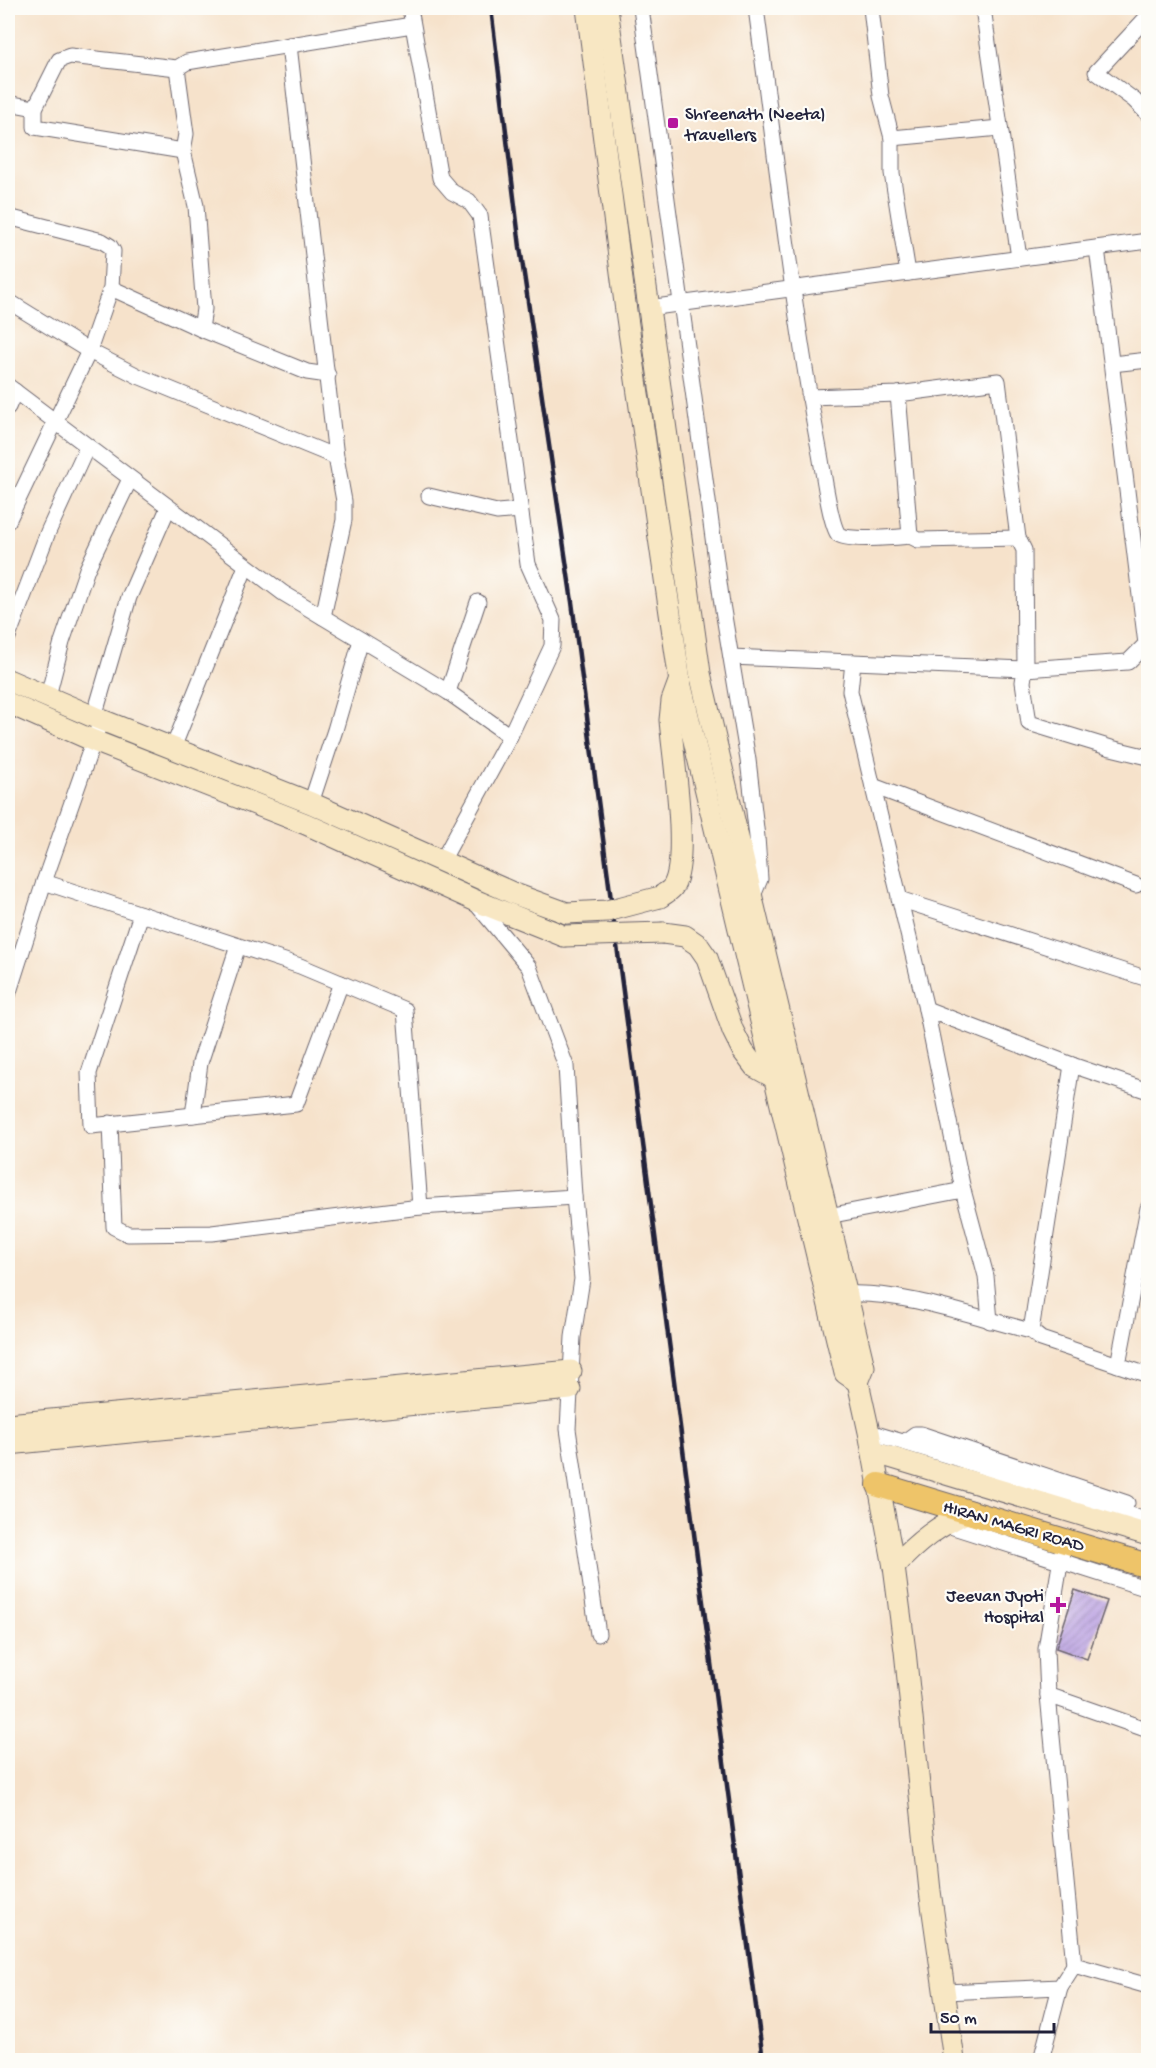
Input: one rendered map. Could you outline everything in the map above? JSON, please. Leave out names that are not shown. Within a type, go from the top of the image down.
[{"type":"main road","name":"HIRAN MAGRI ROAD","points":[[879,1485],[970,1511],[1062,1550],[1149,1566]]},
{"type":"street","points":[[410,8],[440,178],[452,192],[469,201],[480,216],[528,564],[553,620],[552,646],[510,736],[442,861]]},
{"type":"street","points":[[587,8],[625,300],[680,682],[845,1373],[858,1382]]},
{"type":"street","points":[[607,8],[700,673],[864,1367],[858,1382],[894,1567],[930,1891],[954,2061]]},
{"type":"street","points":[[641,8],[720,592],[748,760],[760,879],[752,898]]},
{"type":"street","points":[[756,8],[809,397],[831,513],[838,534],[843,537],[857,538],[910,536],[918,540],[1018,538]]},
{"type":"street","points":[[871,8],[881,96],[892,138],[891,173],[908,273]]},
{"type":"street","points":[[983,8],[1019,258]]},
{"type":"street","points":[[1149,16],[1096,72],[1149,114]]},
{"type":"street","points":[[183,151],[35,128],[35,108],[58,60],[70,57],[177,68],[187,63],[412,25]]},
{"type":"street","points":[[289,45],[336,457],[344,501],[344,520],[323,617]]},
{"type":"street","points":[[177,68],[186,134],[183,151],[195,206],[204,309],[201,329]]},
{"type":"street","points":[[8,103],[35,108]]},
{"type":"street","points":[[892,138],[1000,128]]},
{"type":"street","points":[[8,217],[102,242],[110,246],[112,251],[111,288],[88,351],[8,521]]},
{"type":"street","points":[[648,308],[1149,241]]},
{"type":"street","points":[[731,657],[1025,669],[1128,662],[1146,644],[1097,248]]},
{"type":"street","points":[[111,288],[201,329],[307,372],[328,375]]},
{"type":"street","points":[[8,301],[88,351],[138,376],[336,457]]},
{"type":"street","points":[[1112,364],[1149,360]]},
{"type":"street","points":[[809,397],[898,394],[998,381],[1018,538],[1024,550],[1025,669],[1023,682],[1029,723],[1149,757]]},
{"type":"street","points":[[8,407],[11,388],[130,480],[283,593],[448,692],[510,736]]},
{"type":"street","points":[[898,394],[910,536]]},
{"type":"street","points":[[8,637],[48,532],[87,447]]},
{"type":"street","points":[[48,696],[62,642],[87,569],[130,480]]},
{"type":"street","points":[[429,496],[497,512],[520,510]]},
{"type":"street","points":[[8,995],[11,974],[94,741],[97,719],[129,597],[168,508]]},
{"type":"street","points":[[173,748],[246,566]]},
{"type":"street","points":[[448,692],[478,602]]},
{"type":"street","points":[[311,803],[361,640]]},
{"type":"street","points":[[853,662],[850,691],[926,1009],[963,1190],[986,1276],[990,1321]]},
{"type":"street","points":[[8,680],[97,719],[311,803],[515,894],[567,913],[607,911],[660,897],[673,888],[678,874],[680,852],[670,720],[672,702],[680,682]]},
{"type":"street","points":[[8,703],[94,741],[306,824],[474,900],[564,936],[663,933],[685,936],[698,945],[707,958],[742,1051],[755,1067],[773,1077]]},
{"type":"street","points":[[873,786],[1136,885]]},
{"type":"street","points":[[44,882],[300,966],[405,1010],[420,1207]]},
{"type":"street","points":[[899,899],[1149,979]]},
{"type":"street","points":[[474,900],[529,967],[566,1066],[574,1197],[582,1279],[573,1337],[568,1429],[598,1634]]},
{"type":"street","points":[[141,914],[89,1073],[91,1126],[296,1104],[341,983]]},
{"type":"street","points":[[193,1115],[200,1063],[238,946]]},
{"type":"street","points":[[926,1009],[1072,1065],[1149,1091]]},
{"type":"street","points":[[1031,1331],[1072,1065]]},
{"type":"street","points":[[110,1124],[114,1227],[128,1234],[212,1233],[420,1207],[574,1197]]},
{"type":"street","points":[[828,1216],[963,1190]]},
{"type":"street","points":[[1118,1365],[1149,1208]]},
{"type":"street","points":[[847,1294],[866,1293],[907,1299],[1031,1331],[1041,1339],[1149,1375]]},
{"type":"street","points":[[8,1424],[571,1380]]},
{"type":"street","points":[[8,1444],[571,1380]]},
{"type":"street","points":[[904,1442],[915,1434],[921,1434],[1149,1510]]},
{"type":"street","points":[[871,1442],[904,1442],[1149,1521]]},
{"type":"street","points":[[871,1442],[1149,1535]]},
{"type":"street","points":[[894,1567],[929,1533],[970,1511]]},
{"type":"street","points":[[944,1524],[1062,1550],[1149,1589]]},
{"type":"street","points":[[1041,2061],[1060,1987],[1074,1965],[1048,1695],[1046,1649],[1062,1550]]},
{"type":"street","points":[[1048,1695],[1149,1730]]},
{"type":"street","points":[[1074,1965],[1149,1986]]},
{"type":"street","points":[[945,1992],[1060,1987]]},
{"type":"building","points":[[1075,1590],[1107,1601],[1087,1659],[1056,1648]]},
{"type":"railway","points":[[491,8],[520,247],[572,602],[763,2060]]},
{"type":"place","name":"Shreenath (Neeta) travellers","points":[[673,123]]},
{"type":"place","name":"Jeevan Jyoti Hospital","points":[[1058,1605]]}]
